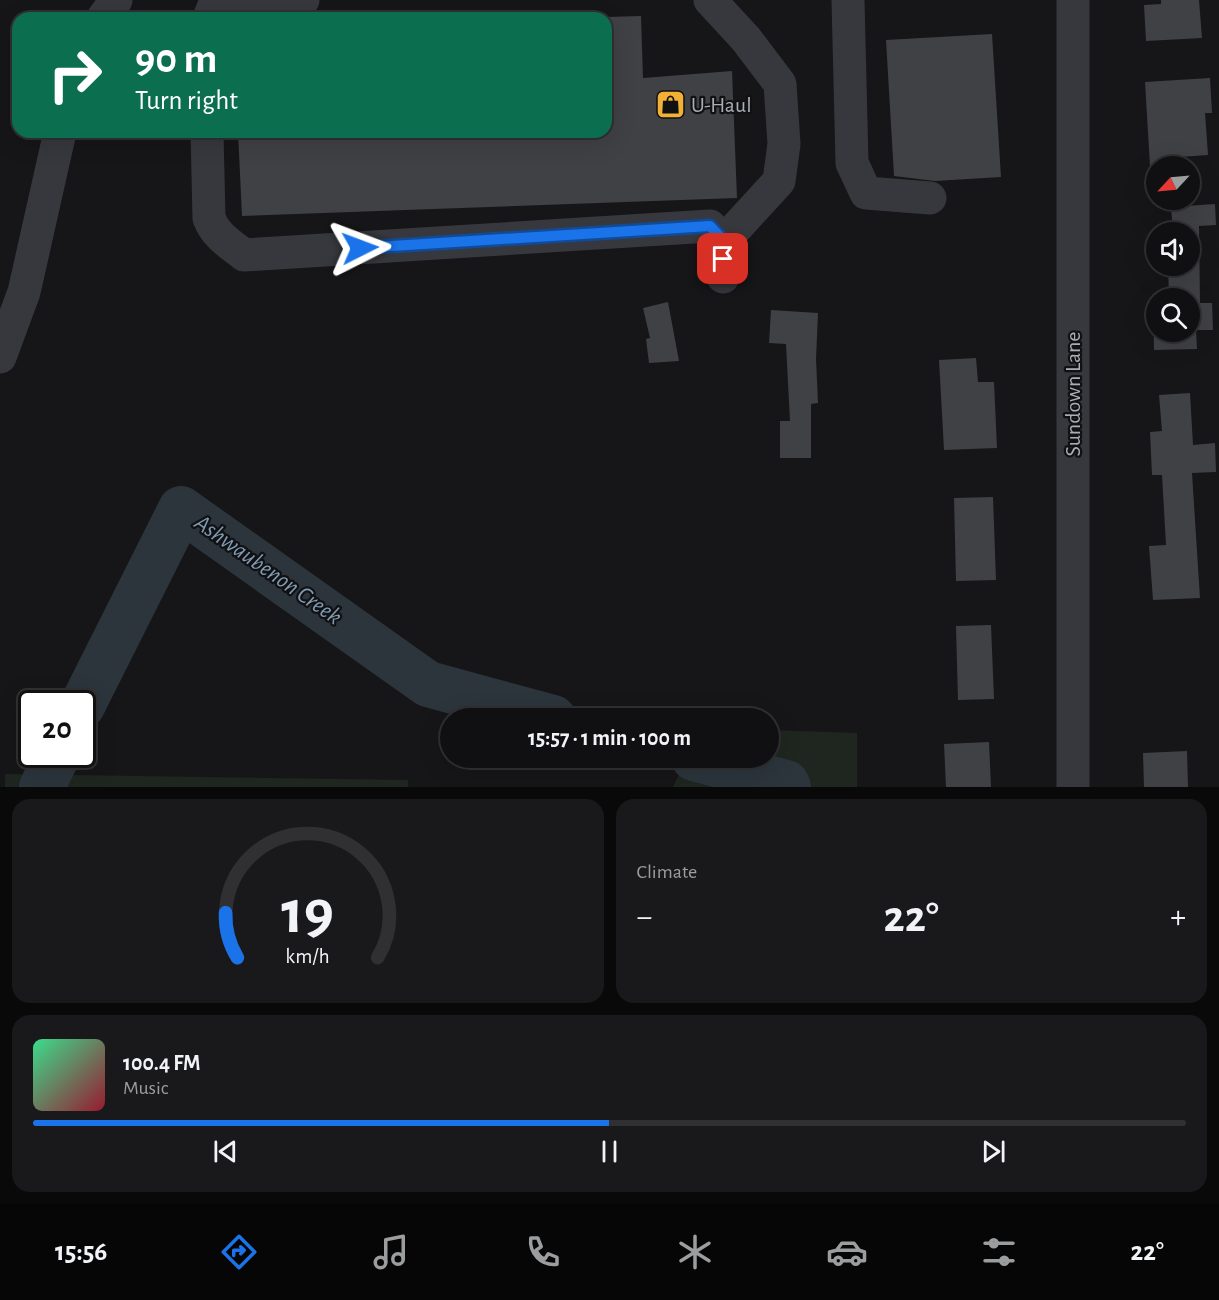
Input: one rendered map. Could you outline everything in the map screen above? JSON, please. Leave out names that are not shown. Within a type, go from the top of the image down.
[{"type":"street","points":[[211,12],[213,8],[234,4],[303,0]]},
{"type":"street","points":[[710,0],[746,39],[780,84],[784,144],[779,181],[724,241],[723,277]]},
{"type":"street","points":[[848,0],[852,163],[866,193],[930,198]]},
{"type":"street","name":"Sundown Lane","points":[[1073,0],[1073,787]]},
{"type":"street","points":[[0,357],[24,292],[59,138]]},
{"type":"street","points":[[207,138],[209,218],[212,227],[223,239],[244,255],[710,226],[724,241]]},
{"type":"shaded area","points":[[779,730],[857,733],[857,787],[673,787],[682,768],[779,768]]},
{"type":"shaded area","points":[[5,774],[408,780],[408,787],[5,787]]},
{"type":"building","points":[[1161,0],[1199,0],[1202,38],[1146,41],[1144,5],[1161,4]]},
{"type":"building","name":"U-Haul","points":[[641,16],[643,78],[732,71],[737,198],[242,216],[238,138],[612,138],[612,17]]},
{"type":"building","points":[[992,34],[1001,177],[935,181],[894,176],[886,40]]},
{"type":"building","points":[[1210,78],[1212,113],[1205,113],[1208,155],[1149,156],[1145,82]]},
{"type":"building","points":[[1215,204],[1216,225],[1200,226],[1200,222],[1172,222],[1171,210],[1200,210],[1200,205]]},
{"type":"building","points":[[1168,276],[1200,276],[1200,288],[1169,288]]},
{"type":"building","points":[[668,302],[679,361],[649,363],[646,339],[650,338],[643,308]]},
{"type":"building","points":[[1200,303],[1212,303],[1213,330],[1200,330]]},
{"type":"building","points":[[771,310],[818,313],[816,359],[818,403],[811,404],[811,458],[780,458],[780,421],[790,421],[786,344],[769,343]]},
{"type":"building","points":[[1154,342],[1197,342],[1197,349],[1154,350]]},
{"type":"building","points":[[976,358],[978,382],[994,382],[997,448],[944,450],[939,360]]},
{"type":"building","points":[[1190,393],[1193,445],[1215,443],[1216,472],[1192,473],[1200,598],[1153,600],[1149,546],[1166,545],[1162,475],[1152,475],[1150,432],[1162,431],[1159,395]]},
{"type":"building","points":[[993,497],[996,580],[956,581],[954,498]]},
{"type":"building","points":[[991,625],[994,699],[958,700],[956,626]]},
{"type":"building","points":[[989,742],[991,787],[946,787],[944,744]]},
{"type":"building","points":[[1187,751],[1188,787],[1144,787],[1143,753]]},
{"type":"waterway","name":"Ashwaubenon Creek","points":[[90,690],[181,509],[428,684],[516,708]]},
{"type":"waterway","name":"Ashwaubenon Creek","points":[[42,787],[51,768]]},
{"type":"waterway","name":"Ashwaubenon Creek","points":[[731,768],[786,783],[788,787]]},
{"type":"place","name":"U-Haul","points":[[670,105]]},
{"type":"route","points":[[360,248],[710,226],[724,241],[723,259]]}]
